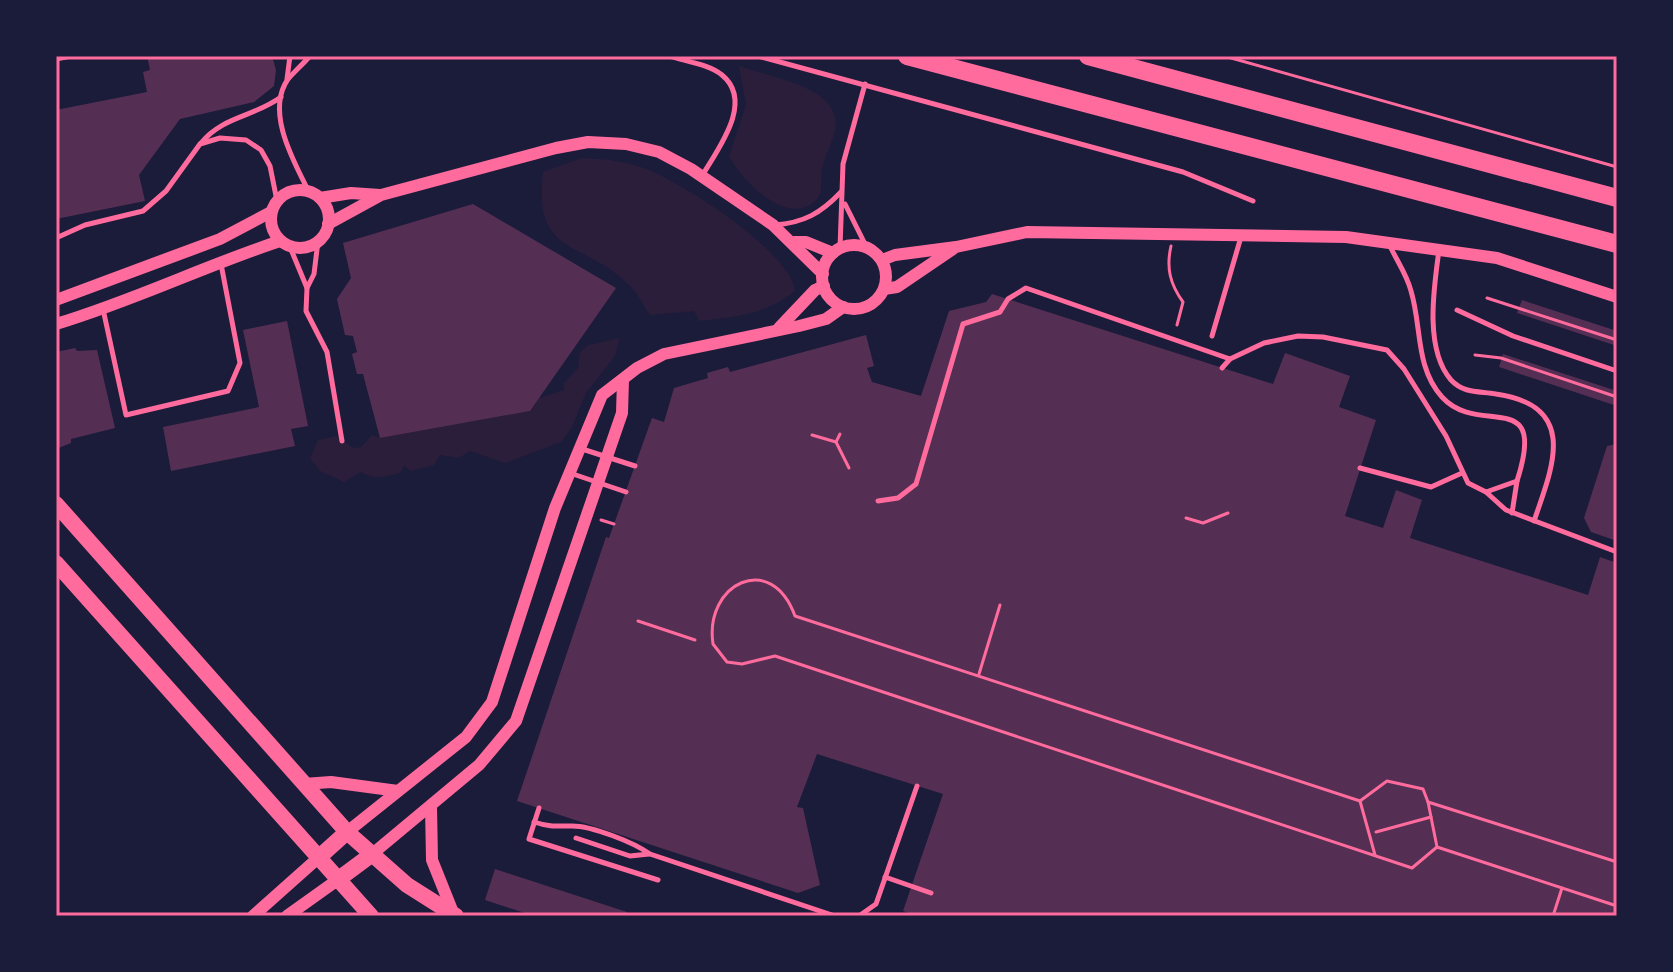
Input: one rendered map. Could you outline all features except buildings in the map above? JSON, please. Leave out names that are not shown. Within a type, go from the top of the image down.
[{"type":"highway","points":[[907,56],[1617,244]]},
{"type":"highway","points":[[1088,56],[1617,198]]},
{"type":"main road","points":[[56,504],[347,832],[371,855],[455,915]]},
{"type":"main road","points":[[56,563],[336,881],[371,916]]},
{"type":"main road","points":[[317,859],[347,832]]},
{"type":"main road","points":[[336,881],[371,855]]},
{"type":"street","points":[[56,324],[103,309],[220,260],[285,244],[310,246],[318,241],[328,224],[381,195],[588,142],[626,144],[659,152],[702,176],[794,242],[823,280],[835,302],[843,307],[853,309],[871,304],[884,289],[886,279],[882,260],[867,248],[837,251],[806,242],[794,242]]},
{"type":"street","points":[[56,300],[220,239],[274,206],[292,191],[315,195],[381,195]]},
{"type":"street","points":[[315,195],[326,206],[328,224]]},
{"type":"street","points":[[274,206],[272,228],[285,244]]},
{"type":"street","points":[[882,260],[895,255],[956,247],[1027,232],[1388,241],[1497,258],[1617,297]]},
{"type":"street","points":[[884,289],[897,287],[956,247]]},
{"type":"street","points":[[779,328],[823,280],[837,251]]},
{"type":"street","points":[[347,832],[466,737],[492,702],[569,473],[602,395],[637,368],[664,354],[826,319],[843,307]]},
{"type":"street","points":[[371,855],[492,753],[516,721],[622,413],[623,380]]},
{"type":"street","points":[[304,784],[331,782],[398,791]]},
{"type":"street","points":[[431,807],[432,860],[455,915]]},
{"type":"street","points":[[253,916],[317,859]]},
{"type":"street","points":[[287,916],[336,881]]},
{"type":"lane","points":[[56,59],[71,56]]},
{"type":"lane","points":[[290,56],[287,81],[279,104],[289,152],[315,195]]},
{"type":"lane","points":[[287,81],[310,56]]},
{"type":"lane","points":[[669,56],[715,71],[732,90],[734,115],[702,176]]},
{"type":"lane","points":[[758,56],[1183,172],[1253,201]]},
{"type":"lane","points":[[865,84],[847,146],[842,191],[844,203],[867,248]]},
{"type":"lane","points":[[56,238],[85,225],[143,211],[166,191],[200,144],[224,121],[269,106],[282,96]]},
{"type":"lane","points":[[200,144],[232,137],[246,140],[261,150],[270,166],[274,206]]},
{"type":"lane","points":[[773,225],[807,219],[822,211],[842,191]]},
{"type":"lane","points":[[837,251],[844,203]]},
{"type":"lane","points":[[1212,336],[1241,236]]},
{"type":"lane","points":[[318,241],[314,274],[307,288],[306,311],[327,352],[342,441]]},
{"type":"lane","points":[[1388,241],[1412,294],[1418,344],[1435,389],[1455,407],[1508,419],[1523,429],[1527,447],[1512,513]]},
{"type":"lane","points":[[285,244],[307,288]]},
{"type":"lane","points":[[1439,249],[1432,314],[1445,371],[1468,392],[1499,394],[1530,404],[1550,425],[1555,458],[1534,521]]},
{"type":"lane","points":[[103,309],[126,415],[228,391],[240,363],[220,260]]},
{"type":"lane","points":[[878,501],[898,498],[916,484],[963,324],[1000,312],[1008,299],[1026,288],[1230,359]]},
{"type":"lane","points":[[1457,310],[1513,336],[1617,371]]},
{"type":"lane","points":[[1222,368],[1230,359],[1252,349],[1298,336],[1323,337],[1387,350],[1404,369],[1446,436],[1468,483],[1486,492],[1512,513],[1617,552]]},
{"type":"lane","points":[[578,448],[635,466]]},
{"type":"lane","points":[[1360,468],[1431,487],[1462,473]]},
{"type":"lane","points":[[569,473],[626,492]]},
{"type":"lane","points":[[1486,492],[1517,481]]},
{"type":"lane","points":[[859,916],[876,904],[917,786]]},
{"type":"lane","points":[[539,808],[529,839],[658,880]]},
{"type":"lane","points":[[534,822],[555,829],[573,825],[635,844],[650,854],[835,916]]},
{"type":"lane","points":[[576,838],[630,856],[650,854]]},
{"type":"lane","points":[[885,877],[931,893]]},
{"type":"path","points":[[1224,56],[1617,167]]},
{"type":"path","points":[[1173,235],[1168,263],[1172,287],[1183,302],[1177,325]]},
{"type":"path","points":[[1487,298],[1617,340]]},
{"type":"path","points":[[1475,355],[1501,358],[1617,397]]},
{"type":"path","points":[[836,442],[840,434]]},
{"type":"path","points":[[812,435],[836,442],[849,468]]},
{"type":"path","points":[[1186,518],[1203,523],[1228,513]]},
{"type":"path","points":[[601,520],[614,524]]},
{"type":"path","points":[[1360,801],[795,616],[789,600],[770,582],[755,579],[740,584],[726,592],[715,612],[713,644],[727,662],[742,664],[775,656],[1412,868],[1437,847]]},
{"type":"path","points":[[978,676],[1000,605]]},
{"type":"path","points":[[638,621],[695,640]]},
{"type":"path","points":[[1360,801],[1387,781],[1423,789],[1437,847]]},
{"type":"path","points":[[1360,801],[1375,856]]},
{"type":"path","points":[[1428,802],[1617,862]]},
{"type":"path","points":[[1376,832],[1431,817]]},
{"type":"path","points":[[1437,847],[1617,906]]},
{"type":"path","points":[[1553,916],[1562,888]]},
{"type":"shaded area","points":[[739,66],[808,89],[825,100],[833,113],[836,126],[822,169],[820,192],[817,199],[806,207],[793,209],[767,198],[744,177],[729,156],[746,105]]},
{"type":"shaded area","points":[[582,158],[641,167],[710,204],[775,257],[789,275],[795,291],[761,310],[738,316],[699,321],[694,311],[650,315],[628,284],[611,270],[564,243],[553,233],[546,219],[542,200],[543,172]]},
{"type":"shaded area","points":[[620,338],[615,356],[586,393],[571,429],[561,442],[505,463],[470,451],[459,458],[440,455],[434,465],[411,471],[404,466],[400,473],[389,476],[375,477],[361,472],[344,482],[320,471],[310,458],[318,440],[337,436],[353,448],[361,447],[372,435],[380,438],[529,411],[539,398],[564,390],[564,383],[578,368],[580,352],[588,345]]}]
